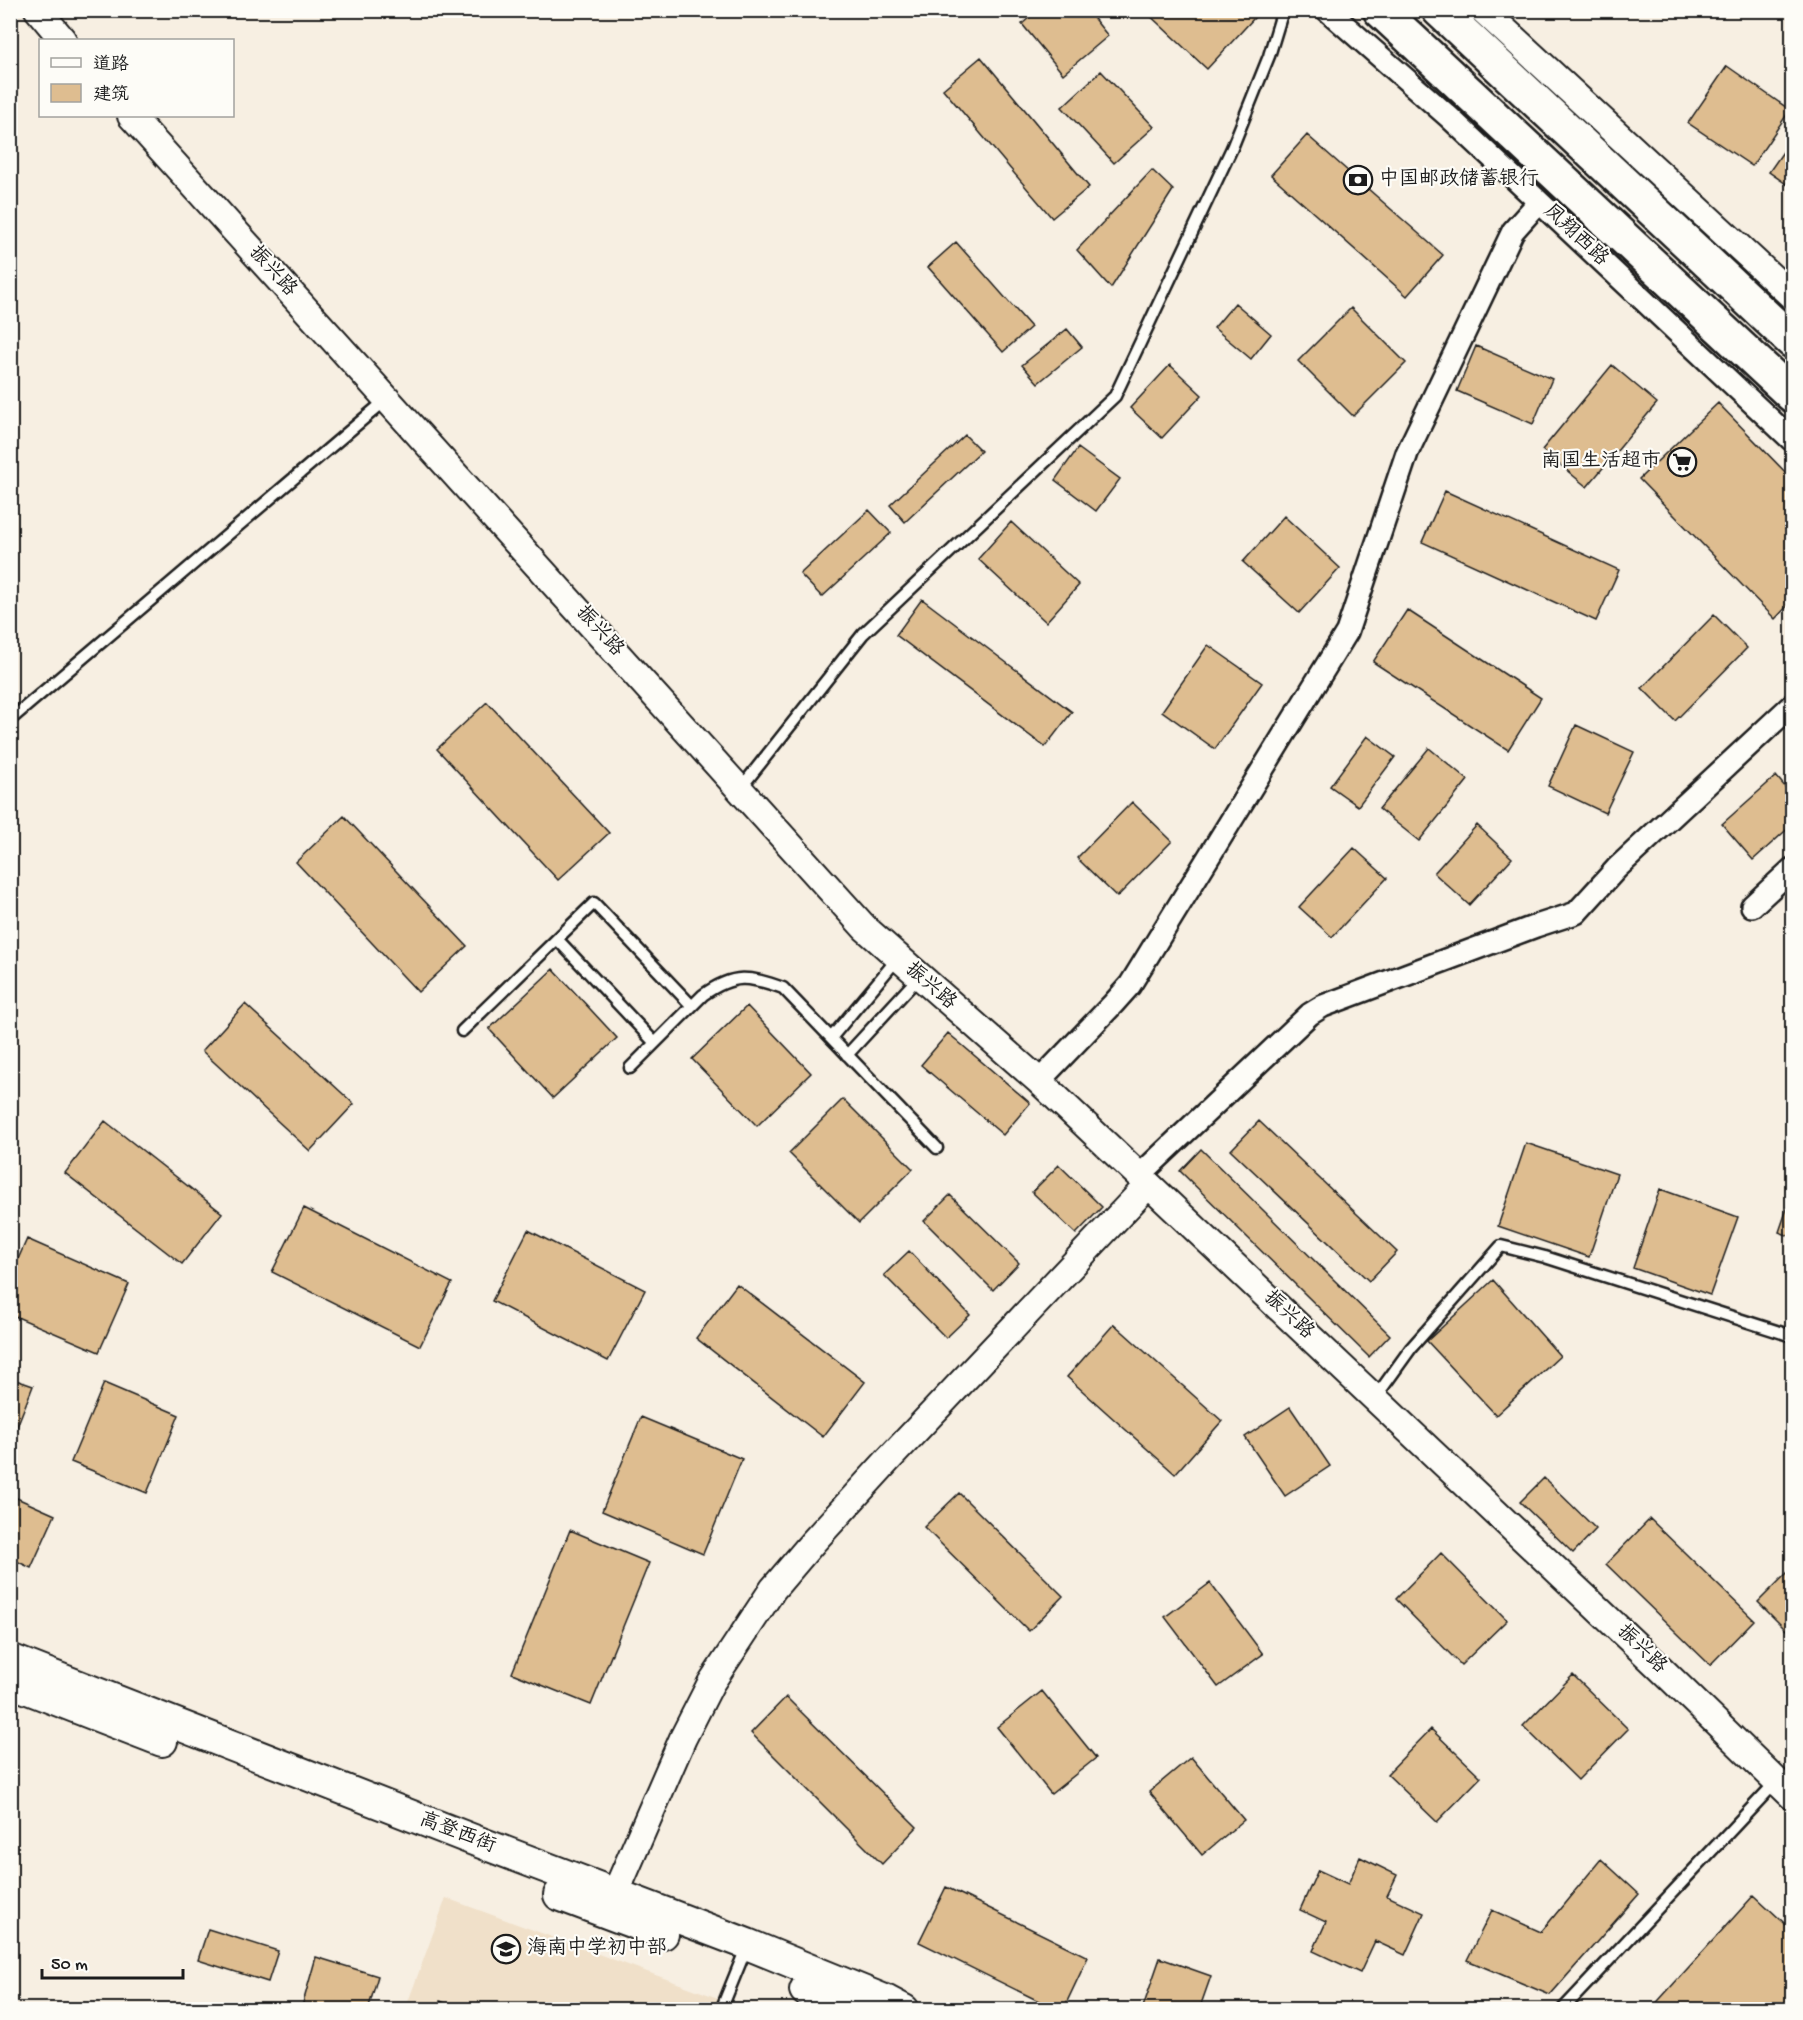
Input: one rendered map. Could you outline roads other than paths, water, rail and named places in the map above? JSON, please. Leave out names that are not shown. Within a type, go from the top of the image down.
[{"type":"main road","name":"凤翔西路","points":[[1380,10],[1792,395]]},
{"type":"main road","points":[[1439,10],[1792,341]]},
{"type":"main road","name":"高登西街","points":[[10,1659],[615,1894],[743,1953],[852,2010]]},
{"type":"main road","name":"高登西街","points":[[10,1682],[609,1914],[743,1953],[887,2001],[904,2010]]},
{"type":"street","points":[[38,10],[62,39]]},
{"type":"street","name":"凤翔西路","points":[[1327,10],[1449,117],[1792,440]]},
{"type":"street","points":[[1483,10],[1792,296]]},
{"type":"street","name":"振兴路","points":[[132,117],[865,928],[1039,1081],[1785,1788]]},
{"type":"street","points":[[1039,1081],[1130,985],[1347,632],[1407,453],[1513,231],[1539,202]]},
{"type":"street","points":[[615,1894],[683,1738],[706,1692],[772,1589],[1144,1180],[1310,1014],[1323,1006],[1536,926],[1576,914],[1617,868],[1792,705]]},
{"type":"street","points":[[1752,906],[1792,869]]},
{"type":"lane","points":[[740,789],[863,634],[1115,396],[1232,148],[1269,56],[1283,10]]},
{"type":"lane","points":[[10,720],[387,399]]},
{"type":"lane","points":[[462,1031],[594,903],[692,1006]]},
{"type":"lane","points":[[557,939],[655,1043]]},
{"type":"lane","points":[[831,1038],[898,958]]},
{"type":"lane","points":[[847,1055],[919,977]]},
{"type":"lane","points":[[630,1068],[715,986],[736,978],[759,980],[783,988],[938,1148]]},
{"type":"lane","points":[[1375,1398],[1412,1348],[1501,1246],[1545,1257],[1792,1336]]},
{"type":"lane","points":[[1562,2010],[1785,1788]]},
{"type":"lane","points":[[722,2010],[743,1953]]},
{"type":"place","name":"中国邮政储蓄银行","points":[[1358,180]]},
{"type":"place","name":"南国生活超市","points":[[1682,462]]},
{"type":"place","name":"海南中学初中部","points":[[506,1949]]}]
